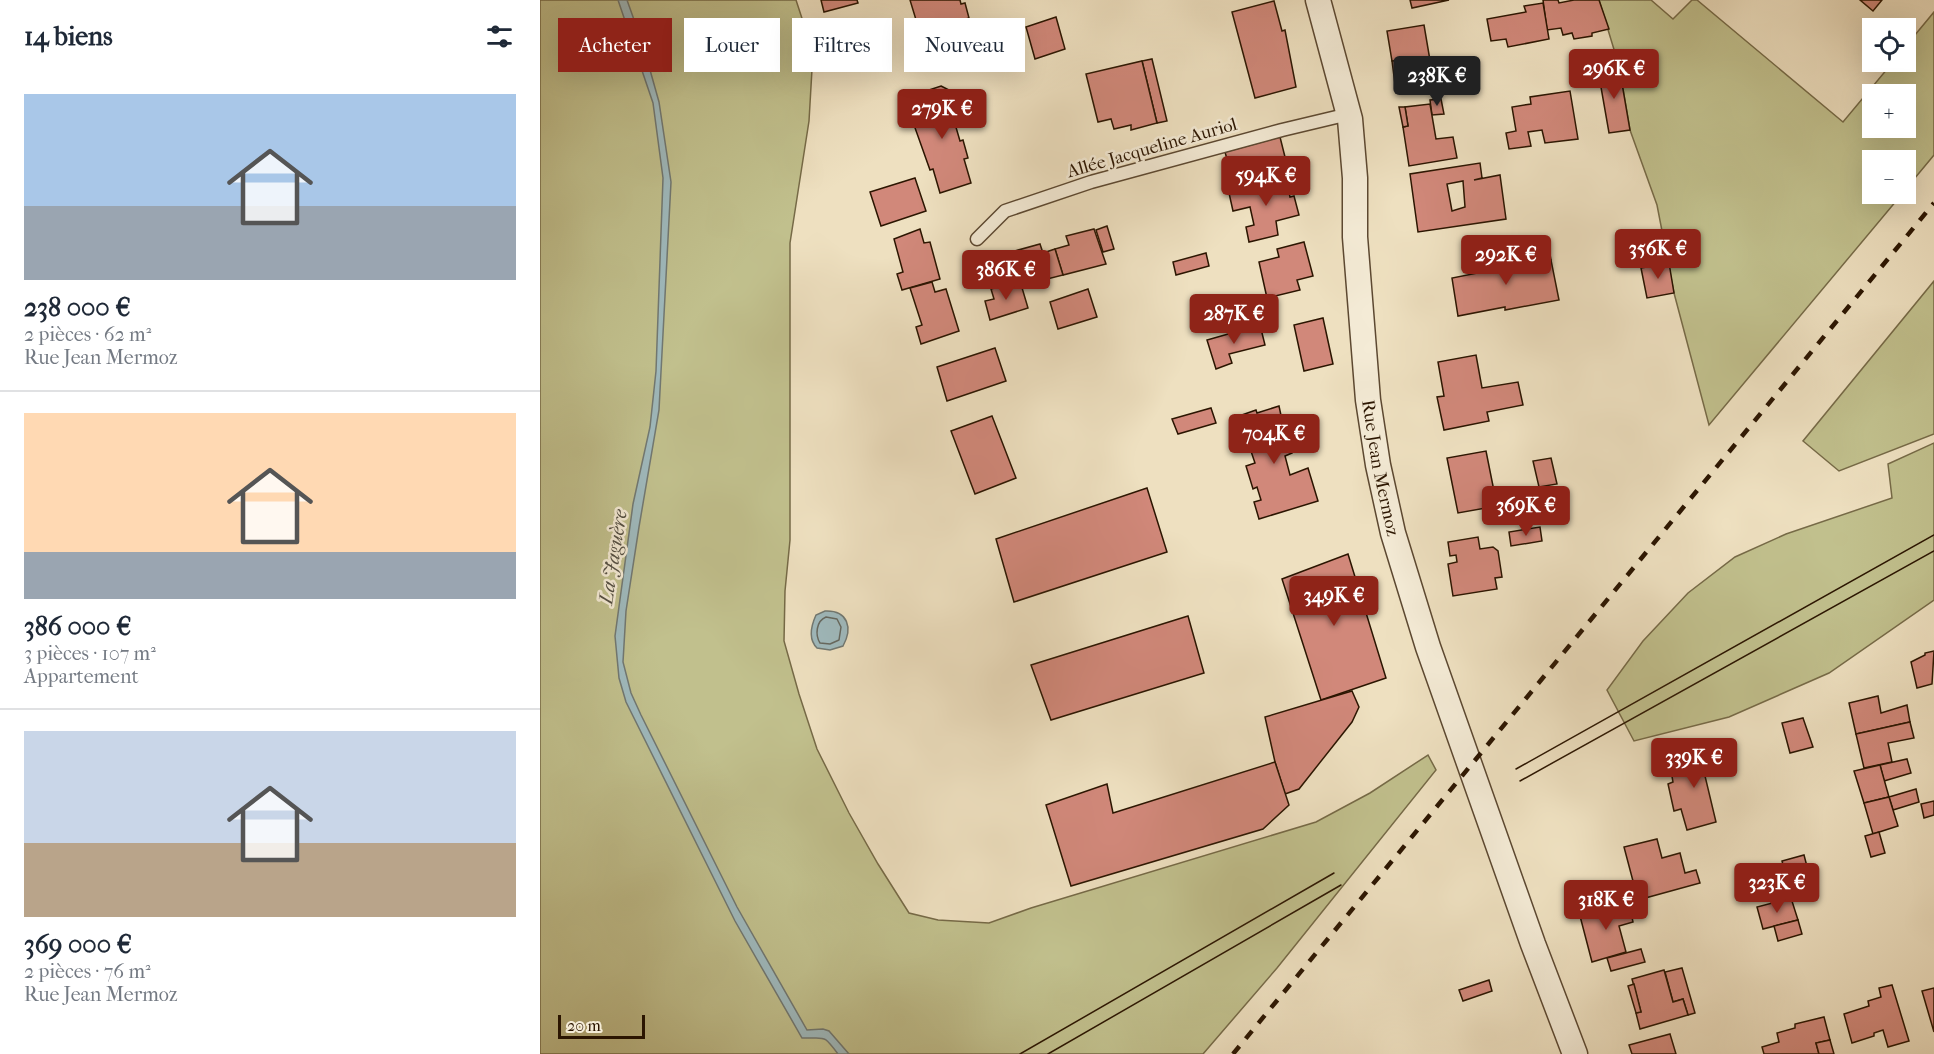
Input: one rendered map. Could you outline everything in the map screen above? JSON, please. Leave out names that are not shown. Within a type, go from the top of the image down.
[{"type":"street","name":"Rue Jean Mermoz","points":[[1318,0],[1349,114],[1355,177],[1356,237],[1368,400],[1390,523],[1428,647],[1533,944],[1575,1054]]},
{"type":"lane","name":"Allée Jacqueline Auriol","points":[[977,239],[1005,211],[1027,203],[1091,182],[1349,114]]},
{"type":"shaded area","points":[[540,0],[796,0],[802,18],[792,18],[792,72],[812,72],[809,121],[790,243],[790,540],[785,591],[784,641],[817,749],[849,813],[909,913],[938,920],[989,923],[1031,908],[1316,822],[1370,793],[1428,755],[1436,770],[1277,968],[1203,1054],[540,1054]]},
{"type":"shaded area","points":[[1599,0],[1651,0],[1673,19],[1692,0],[1697,0],[1843,122],[1862,99],[1862,138],[1916,138],[1916,84],[1875,84],[1885,72],[1916,72],[1916,34],[1934,12],[1934,155],[1916,177],[1916,150],[1862,150],[1862,204],[1894,204],[1709,425],[1674,293],[1657,205],[1630,130],[1619,66]]},
{"type":"shaded area","points":[[1934,281],[1934,434],[1839,471],[1803,441]]},
{"type":"shaded area","points":[[1934,443],[1934,600],[1829,673],[1729,717],[1634,741],[1607,690],[1643,641],[1688,593],[1735,557],[1786,534],[1892,498],[1888,464]]},
{"type":"water","points":[[618,0],[627,0],[633,18],[624,18]]},
{"type":"water","points":[[642,72],[651,72],[659,102],[671,182],[659,410],[626,611],[623,662],[631,693],[641,715],[737,907],[807,1030],[829,1031],[849,1054],[838,1054],[823,1038],[802,1038],[735,921],[626,702],[619,678],[615,636],[633,504],[650,427],[656,371],[663,178],[653,103]]},
{"type":"water","points":[[825,611],[833,611],[846,621],[848,633],[843,646],[830,650],[817,648],[812,641],[811,632],[816,615]]},
{"type":"building","points":[[821,0],[857,0],[858,3],[824,12]]},
{"type":"building","points":[[910,0],[960,0],[961,4],[965,3],[969,18],[915,18]]},
{"type":"building","points":[[1410,0],[1449,0],[1412,8]]},
{"type":"building","points":[[1543,0],[1558,0],[1559,3],[1574,0],[1599,0],[1609,29],[1592,33],[1592,36],[1574,39],[1572,33],[1563,35],[1561,28],[1547,30]]},
{"type":"building","points":[[1860,0],[1882,0],[1873,11]]},
{"type":"building","points":[[1274,1],[1282,31],[1285,30],[1296,87],[1255,98],[1232,12]]},
{"type":"building","points":[[1543,3],[1549,39],[1508,47],[1506,39],[1491,41],[1487,19],[1526,12],[1524,6]]},
{"type":"building","points":[[1056,17],[1065,49],[1035,59],[1026,27]]},
{"type":"building","points":[[1424,25],[1433,78],[1401,83],[1396,61],[1392,61],[1387,31]]},
{"type":"building","points":[[1152,59],[1167,121],[1157,123],[1142,61]]},
{"type":"building","points":[[1142,61],[1157,123],[1131,130],[1131,125],[1114,129],[1111,119],[1098,122],[1086,74]]},
{"type":"building","points":[[1392,61],[1396,61],[1401,83],[1395,84]]},
{"type":"building","points":[[1619,66],[1630,130],[1609,133],[1598,70]]},
{"type":"building","points":[[941,86],[949,90],[956,111],[953,117],[968,158],[964,159],[971,183],[940,193],[933,169],[930,170],[914,125],[917,124],[912,109],[927,102],[923,92]]},
{"type":"building","points":[[1570,91],[1578,139],[1545,143],[1542,130],[1528,132],[1531,146],[1509,149],[1506,133],[1516,131],[1512,107],[1531,104],[1530,97]]},
{"type":"building","points":[[1441,99],[1444,114],[1432,115],[1430,100]]},
{"type":"building","points":[[1430,104],[1436,139],[1453,137],[1457,158],[1409,166],[1403,127],[1408,126],[1405,107]]},
{"type":"building","points":[[1399,107],[1405,107],[1408,126],[1403,127]]},
{"type":"building","points":[[1280,137],[1290,177],[1236,191],[1225,152]]},
{"type":"building","points":[[1480,163],[1482,178],[1474,180],[1500,175],[1506,219],[1418,232],[1410,174]],"holes":[[[1463,181],[1465,207],[1452,211],[1447,184]]]},
{"type":"building","points":[[915,178],[926,211],[881,226],[870,192]]},
{"type":"building","points":[[1286,178],[1290,197],[1294,196],[1299,215],[1276,221],[1278,235],[1249,242],[1246,227],[1254,225],[1250,207],[1233,211],[1229,193]]},
{"type":"building","points":[[1107,226],[1114,249],[1103,252],[1096,230]]},
{"type":"building","points":[[920,229],[924,243],[930,242],[940,279],[902,290],[897,274],[903,272],[894,239]]},
{"type":"building","points":[[1094,229],[1106,264],[1063,275],[1055,249],[1069,245],[1066,236]]},
{"type":"building","points":[[1304,242],[1313,276],[1297,280],[1300,290],[1267,298],[1259,262],[1279,257],[1277,249]]},
{"type":"building","points":[[1040,244],[1043,253],[1055,249],[1063,275],[1022,288],[1011,252]]},
{"type":"building","points":[[1549,249],[1551,260],[1532,263],[1530,253]]},
{"type":"building","points":[[1206,253],[1209,266],[1176,275],[1173,262]]},
{"type":"building","points":[[1530,253],[1532,263],[1551,260],[1559,300],[1458,316],[1452,278],[1498,269],[1496,259]]},
{"type":"building","points":[[1669,263],[1674,293],[1647,298],[1641,268]]},
{"type":"building","points":[[1020,281],[1028,308],[990,320],[985,301],[994,299],[991,289]]},
{"type":"building","points":[[932,282],[935,292],[946,289],[959,331],[921,344],[916,327],[922,325],[910,288]]},
{"type":"building","points":[[1088,289],[1097,317],[1058,329],[1050,302]]},
{"type":"building","points":[[1323,318],[1333,364],[1304,371],[1294,325]]},
{"type":"building","points":[[1260,325],[1265,345],[1229,354],[1232,363],[1216,369],[1207,340]]},
{"type":"building","points":[[995,348],[1006,381],[947,401],[937,367]]},
{"type":"building","points":[[1476,355],[1482,388],[1518,382],[1523,405],[1487,412],[1489,421],[1444,430],[1437,397],[1444,396],[1438,362]]},
{"type":"building","points":[[1279,406],[1292,453],[1285,456],[1290,475],[1308,468],[1318,501],[1259,519],[1254,502],[1261,500],[1257,487],[1253,489],[1246,466],[1255,463],[1239,416]]},
{"type":"building","points":[[1211,408],[1216,423],[1178,434],[1172,419]]},
{"type":"building","points":[[992,416],[1016,478],[975,494],[951,431]]},
{"type":"building","points":[[1486,451],[1497,506],[1458,513],[1447,458]]},
{"type":"building","points":[[1551,458],[1557,484],[1539,487],[1533,461]]},
{"type":"building","points":[[1147,488],[1167,552],[1014,602],[996,539]]},
{"type":"building","points":[[1540,527],[1542,541],[1511,546],[1509,532]]},
{"type":"building","points":[[1478,537],[1480,549],[1493,547],[1498,551],[1502,577],[1495,578],[1497,589],[1453,596],[1448,564],[1457,562],[1456,555],[1450,556],[1448,542]]},
{"type":"building","points":[[1348,554],[1386,678],[1321,700],[1282,579]]},
{"type":"building","points":[[1188,616],[1204,673],[1051,720],[1031,665]]},
{"type":"building","points":[[1934,651],[1932,684],[1917,688],[1911,662],[1925,653]]},
{"type":"building","points":[[1352,691],[1359,707],[1352,722],[1299,789],[1285,794],[1265,717]]},
{"type":"building","points":[[1878,696],[1881,713],[1907,705],[1910,722],[1856,734],[1849,703]]},
{"type":"building","points":[[1803,718],[1813,747],[1790,753],[1782,723]]},
{"type":"building","points":[[1910,722],[1914,738],[1888,743],[1892,762],[1864,768],[1856,734]]},
{"type":"building","points":[[1719,752],[1724,771],[1705,776],[1716,822],[1687,830],[1681,809],[1674,811],[1668,784],[1673,782],[1670,765]]},
{"type":"building","points":[[1907,759],[1911,773],[1884,781],[1880,765]]},
{"type":"building","points":[[1275,762],[1289,805],[1263,829],[1071,886],[1046,805],[1107,784],[1113,813]]},
{"type":"building","points":[[1880,765],[1889,797],[1864,803],[1854,771]]},
{"type":"building","points":[[1916,789],[1919,802],[1893,810],[1889,797]]},
{"type":"building","points":[[1889,797],[1898,826],[1873,834],[1864,803]]},
{"type":"building","points":[[1934,801],[1934,815],[1924,818],[1921,804]]},
{"type":"building","points":[[1879,832],[1885,853],[1871,857],[1865,836]]},
{"type":"building","points":[[1657,839],[1662,858],[1680,853],[1685,873],[1696,870],[1700,883],[1638,900],[1624,847]]},
{"type":"building","points":[[1804,855],[1810,878],[1788,884],[1782,861]]},
{"type":"building","points":[[1791,898],[1798,920],[1763,929],[1757,907]]},
{"type":"building","points":[[1629,903],[1633,922],[1619,926],[1626,952],[1592,962],[1580,916]]},
{"type":"building","points":[[1798,920],[1802,934],[1778,941],[1774,926]]},
{"type":"building","points":[[1641,949],[1645,962],[1611,971],[1607,958]]},
{"type":"building","points":[[1682,968],[1695,1013],[1688,1015],[1683,999],[1673,1002],[1665,972]]},
{"type":"building","points":[[1664,970],[1673,1002],[1683,999],[1688,1015],[1640,1029],[1636,1013],[1641,1012],[1632,979]]},
{"type":"building","points":[[1489,980],[1492,991],[1463,1001],[1459,990]]},
{"type":"building","points":[[1634,984],[1641,1012],[1636,1013],[1628,986]]},
{"type":"building","points":[[1892,985],[1909,1041],[1888,1047],[1883,1030],[1874,1033],[1874,1036],[1852,1043],[1844,1014],[1869,1006],[1868,1001],[1881,997],[1879,988]]},
{"type":"building","points":[[1934,988],[1934,1032],[1922,991]]},
{"type":"building","points":[[1824,1017],[1830,1040],[1816,1043],[1819,1054],[1764,1054],[1762,1047],[1779,1042],[1777,1033],[1795,1028],[1795,1024]]},
{"type":"building","points":[[1670,1034],[1676,1054],[1632,1054],[1629,1045]]},
{"type":"building","points":[[1830,1040],[1834,1054],[1819,1054],[1816,1043]]},
{"type":"tram line","points":[[1516,769],[1934,535]]},
{"type":"tram line","points":[[1520,781],[1934,551]]},
{"type":"tram line","points":[[1020,1054],[1334,873]]},
{"type":"tram line","points":[[1048,1054],[1341,885]]},
{"type":"railway","points":[[1233,1054],[1934,203]]},
{"type":"water label","name":"La Jaguère","points":[[613,557]]}]
